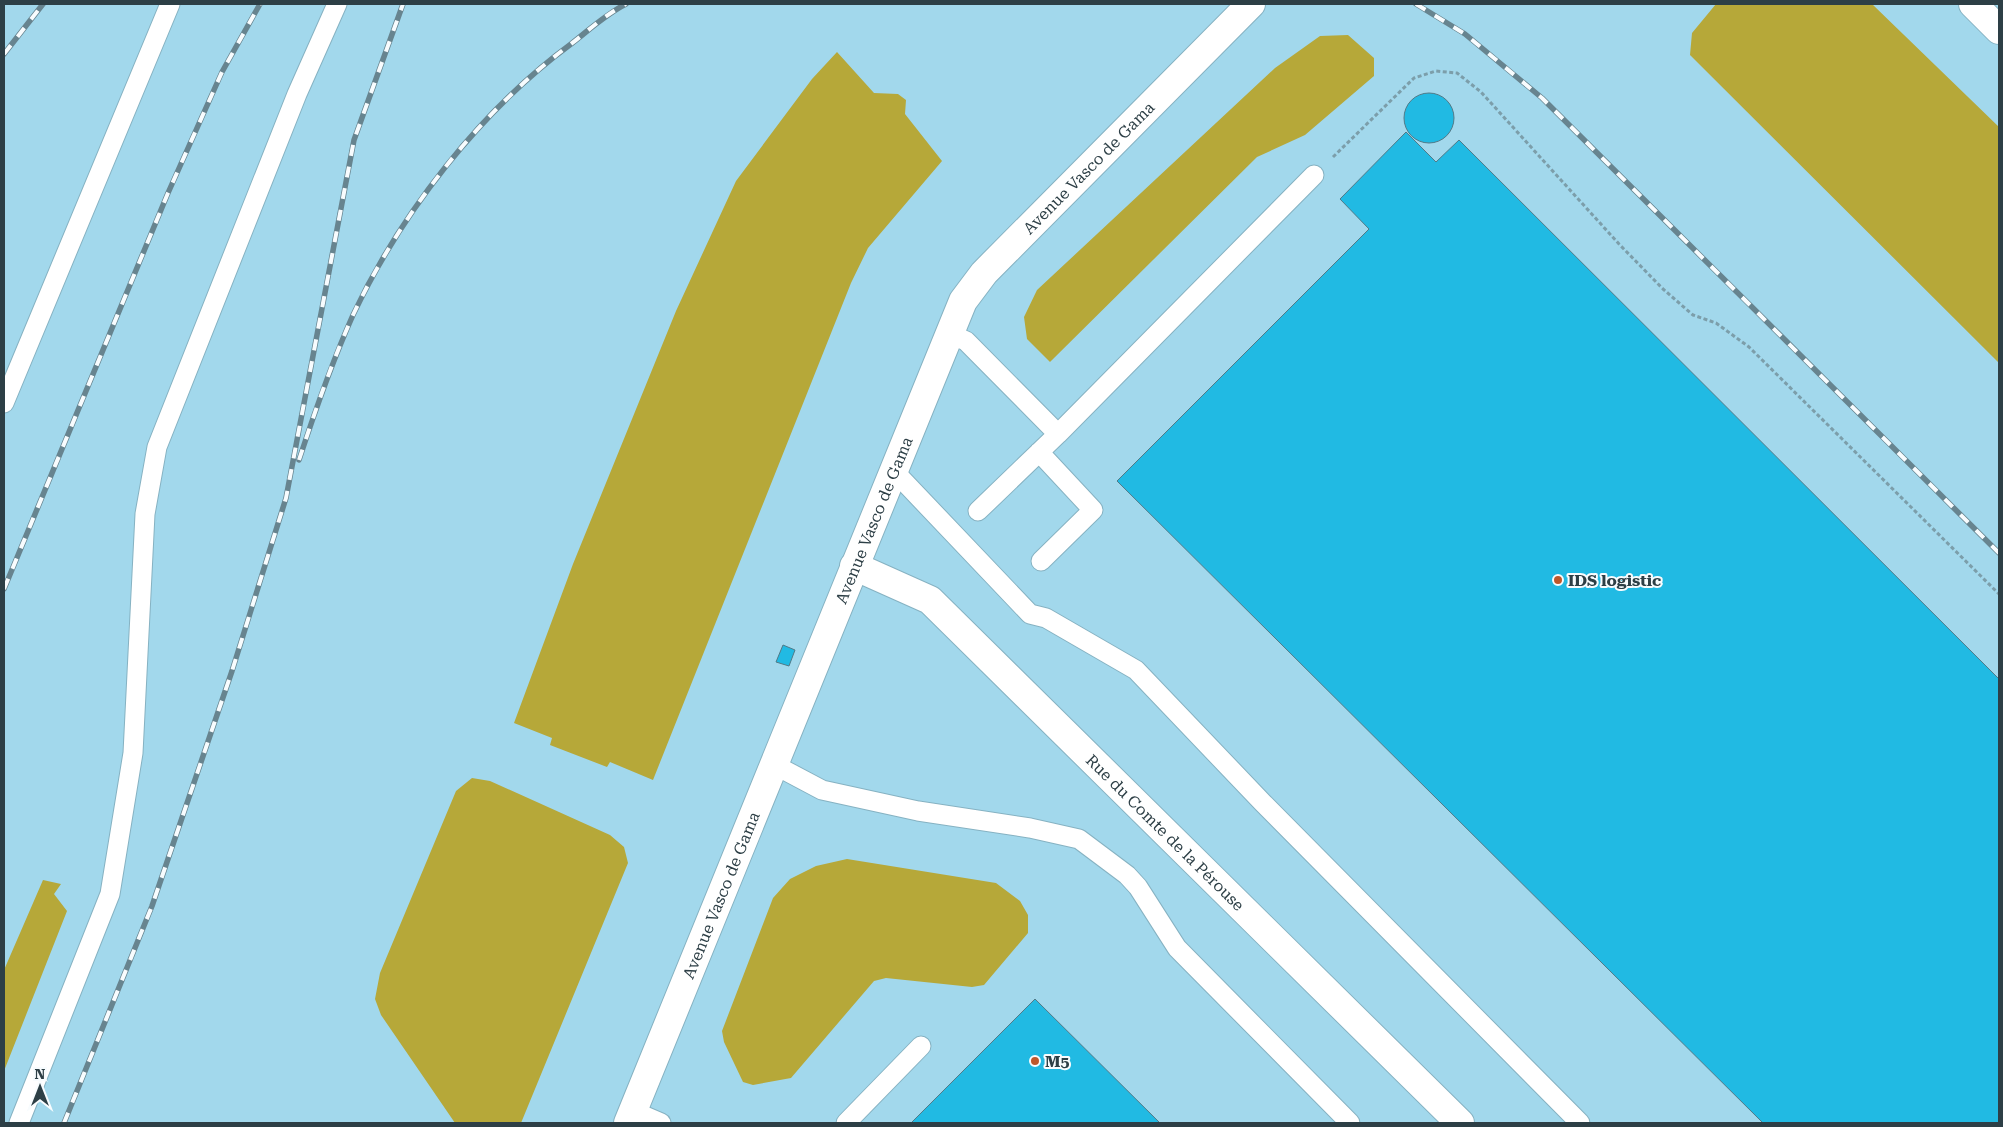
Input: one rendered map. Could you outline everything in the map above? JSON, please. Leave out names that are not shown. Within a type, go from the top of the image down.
[{"type":"street","name":"Avenue Vasco de Gama","points":[[630,1117],[894,471],[948,333],[963,301],[984,274],[1251,4]]},
{"type":"street","points":[[1973,4],[1999,30]]},
{"type":"street","name":"Rue du Comte de la Pérouse","points":[[854,566],[930,600],[1460,1123]]},
{"type":"lane","points":[[4,403],[170,4]]},
{"type":"lane","points":[[19,1123],[110,894],[132,753],[145,514],[157,447],[297,94],[337,4]]},
{"type":"lane","points":[[978,511],[1058,434],[1314,174]]},
{"type":"lane","points":[[948,333],[966,341],[1058,434]]},
{"type":"lane","points":[[1039,452],[1093,510],[1041,562]]},
{"type":"lane","points":[[894,471],[1030,614],[1046,618],[1136,670],[1263,803],[1580,1123]]},
{"type":"lane","points":[[774,764],[822,790],[918,811],[1030,828],[1079,840],[1127,875],[1138,887],[1178,948],[1350,1123]]},
{"type":"lane","points":[[846,1123],[921,1046]]},
{"type":"lane","points":[[630,1117],[661,1123]]},
{"type":"path","points":[[1314,174],[1414,78],[1436,71],[1457,73],[1481,92],[1619,244],[1663,289],[1693,315],[1716,323],[1749,347],[1999,594]]},
{"type":"shaded area","points":[[4,4],[1999,4],[1999,1123],[4,1123]]},
{"type":"shaded area","points":[[1716,4],[1872,4],[1999,127],[1999,363],[1690,55],[1692,33]]},
{"type":"shaded area","points":[[1348,35],[1374,58],[1374,76],[1305,135],[1257,157],[1050,362],[1027,339],[1024,317],[1037,290],[1275,68],[1320,36]]},
{"type":"shaded area","points":[[837,52],[874,93],[898,94],[906,100],[905,114],[942,161],[868,248],[851,283],[653,780],[610,762],[607,767],[550,745],[552,738],[514,723],[573,564],[676,311],[736,181],[812,79]]},
{"type":"shaded area","points":[[472,778],[490,781],[610,835],[624,847],[628,863],[521,1123],[455,1123],[381,1015],[375,999],[380,973],[456,791]]},
{"type":"shaded area","points":[[847,859],[996,883],[1020,901],[1028,915],[1028,933],[984,985],[972,987],[886,978],[874,981],[791,1078],[753,1085],[743,1082],[724,1042],[722,1031],[773,898],[790,879],[816,866]]},
{"type":"shaded area","points":[[43,880],[61,884],[54,894],[67,911],[4,1071],[4,970]]},
{"type":"building","points":[[1429,93],[1443,97],[1450,104],[1454,118],[1450,132],[1443,139],[1429,143],[1415,139],[1408,132],[1404,118],[1408,104],[1415,97]]},
{"type":"building","name":"IDS logistic","points":[[1406,132],[1436,162],[1459,140],[1999,679],[1999,1123],[1763,1123],[1117,481],[1369,229],[1340,199]]},
{"type":"building","points":[[783,645],[795,650],[789,666],[776,662]]},
{"type":"building","name":"M5","points":[[1035,999],[1160,1123],[911,1123]]},
{"type":"railway","points":[[4,54],[43,4]]},
{"type":"railway","points":[[4,589],[168,193],[222,72],[260,4]]},
{"type":"railway","points":[[64,1123],[152,906],[232,671],[286,498],[354,140],[403,4]]},
{"type":"railway","points":[[299,460],[324,387],[353,315],[372,277],[419,202],[446,166],[505,100],[537,71],[591,28],[626,4]]},
{"type":"railway","points":[[1416,4],[1465,34],[1542,98],[1999,553]]},
{"type":"place","name":"IDS logistic","points":[[1558,580]]},
{"type":"place","name":"M5","points":[[1035,1061]]}]
